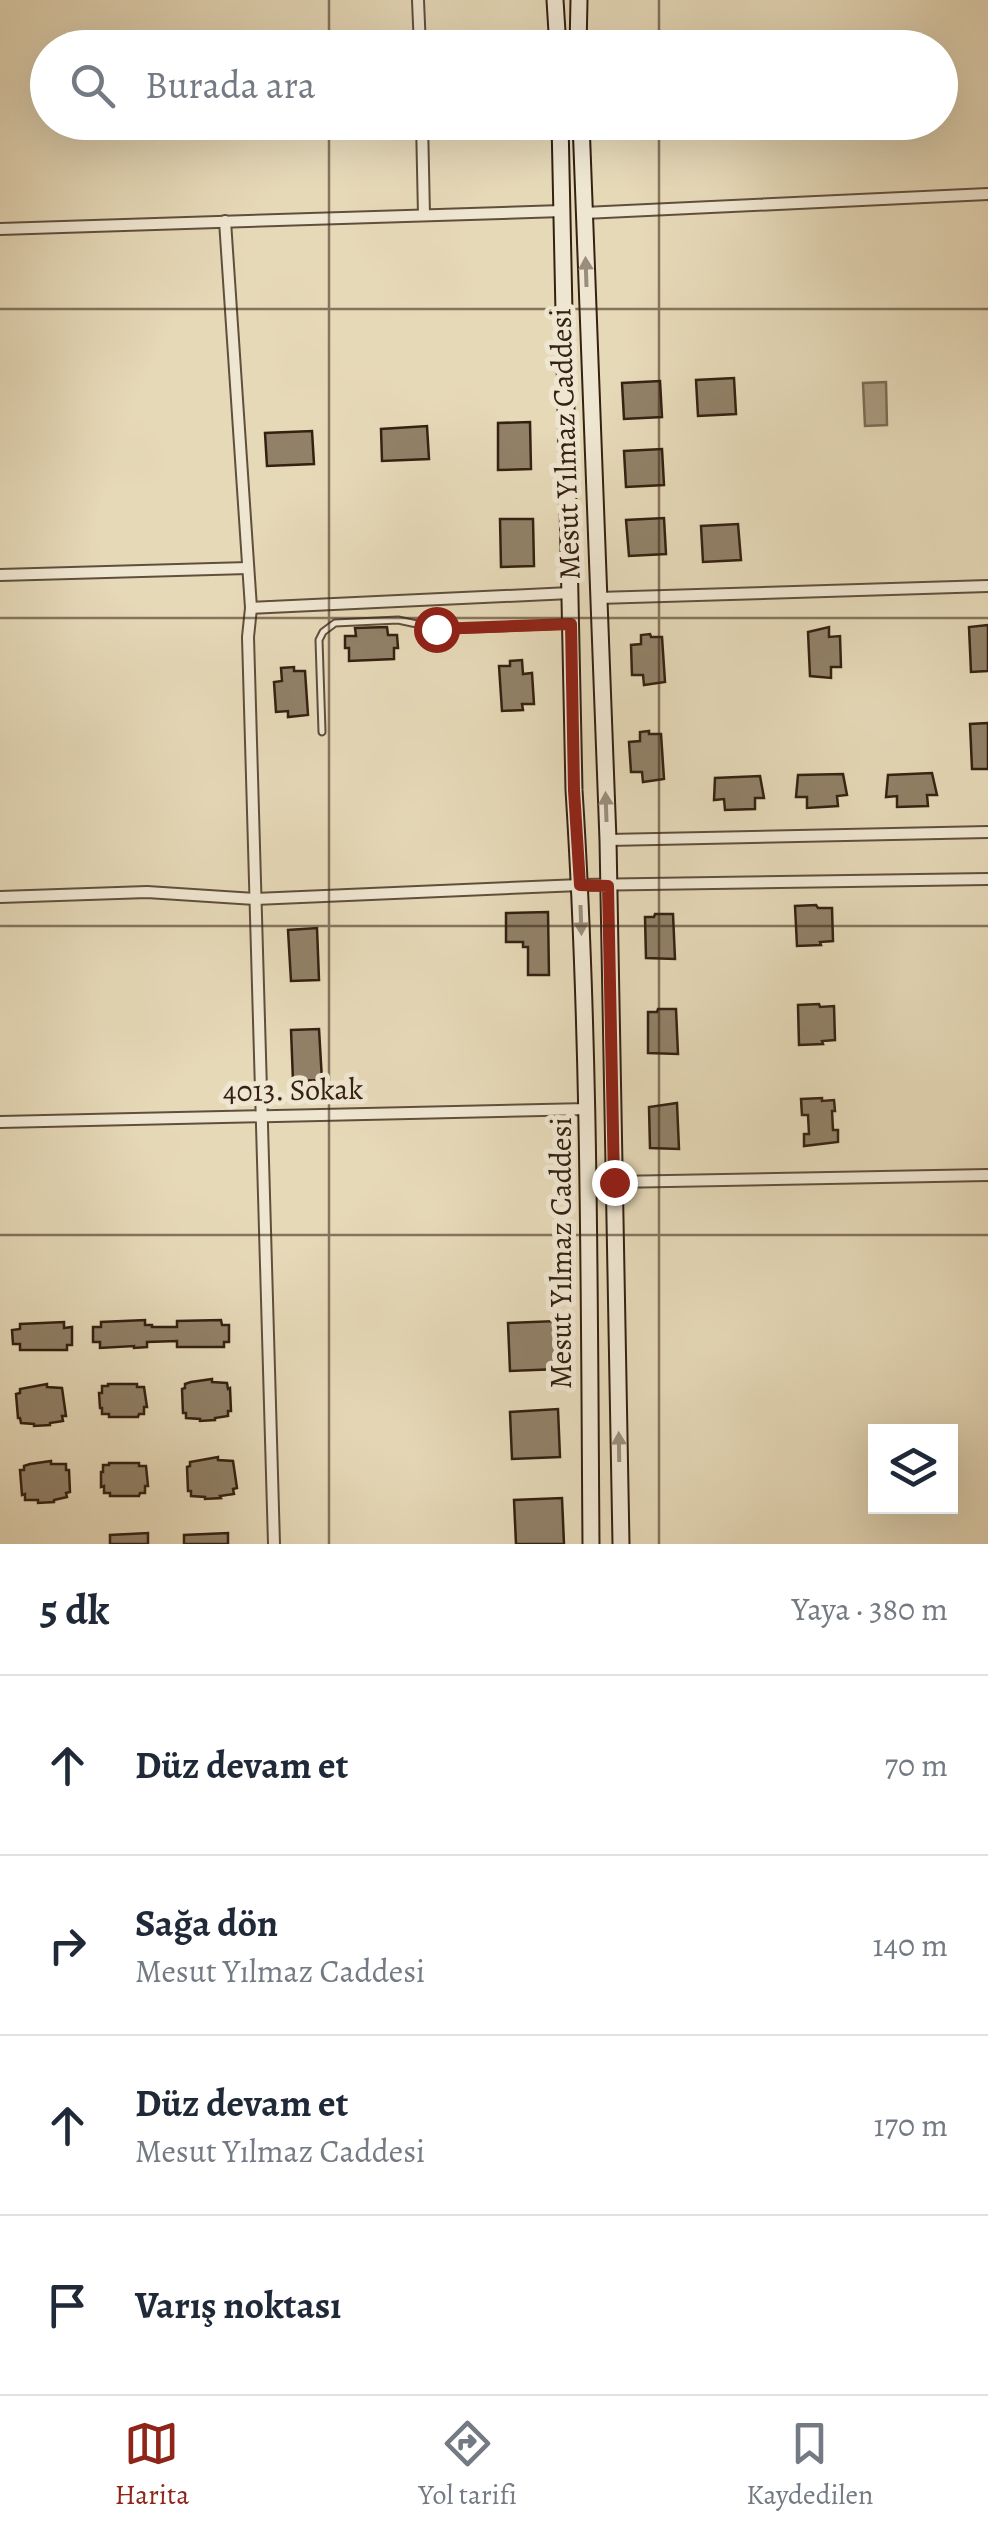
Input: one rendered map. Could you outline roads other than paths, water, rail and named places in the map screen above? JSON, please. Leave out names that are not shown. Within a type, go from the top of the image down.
[{"type":"main road","points":[[555,0],[557,30]]},
{"type":"main road","points":[[579,30],[580,0]]},
{"type":"main road","name":"Mesut Yılmaz Caddesi","points":[[560,140],[574,790],[588,1109],[590,1544]]},
{"type":"main road","name":"Mesut Yılmaz Caddesi","points":[[582,140],[608,840],[621,1544]]},
{"type":"street","points":[[418,0],[419,30]]},
{"type":"street","points":[[422,140],[424,215]]},
{"type":"street","points":[[584,213],[988,194]]},
{"type":"street","points":[[0,228],[562,211]]},
{"type":"street","points":[[225,222],[251,608],[248,638],[274,1544]]},
{"type":"street","points":[[0,575],[248,568]]},
{"type":"street","points":[[598,598],[988,586]]},
{"type":"street","points":[[251,608],[570,593]]},
{"type":"street","points":[[608,840],[988,832]]},
{"type":"street","points":[[0,897],[148,892],[255,899],[580,885],[988,879]]},
{"type":"street","name":"4013. Sokak","points":[[0,1122],[588,1109]]},
{"type":"street","points":[[614,1182],[988,1174]]},
{"type":"lane","points":[[322,732],[319,640],[335,624],[398,620],[445,630],[571,624]]}]
